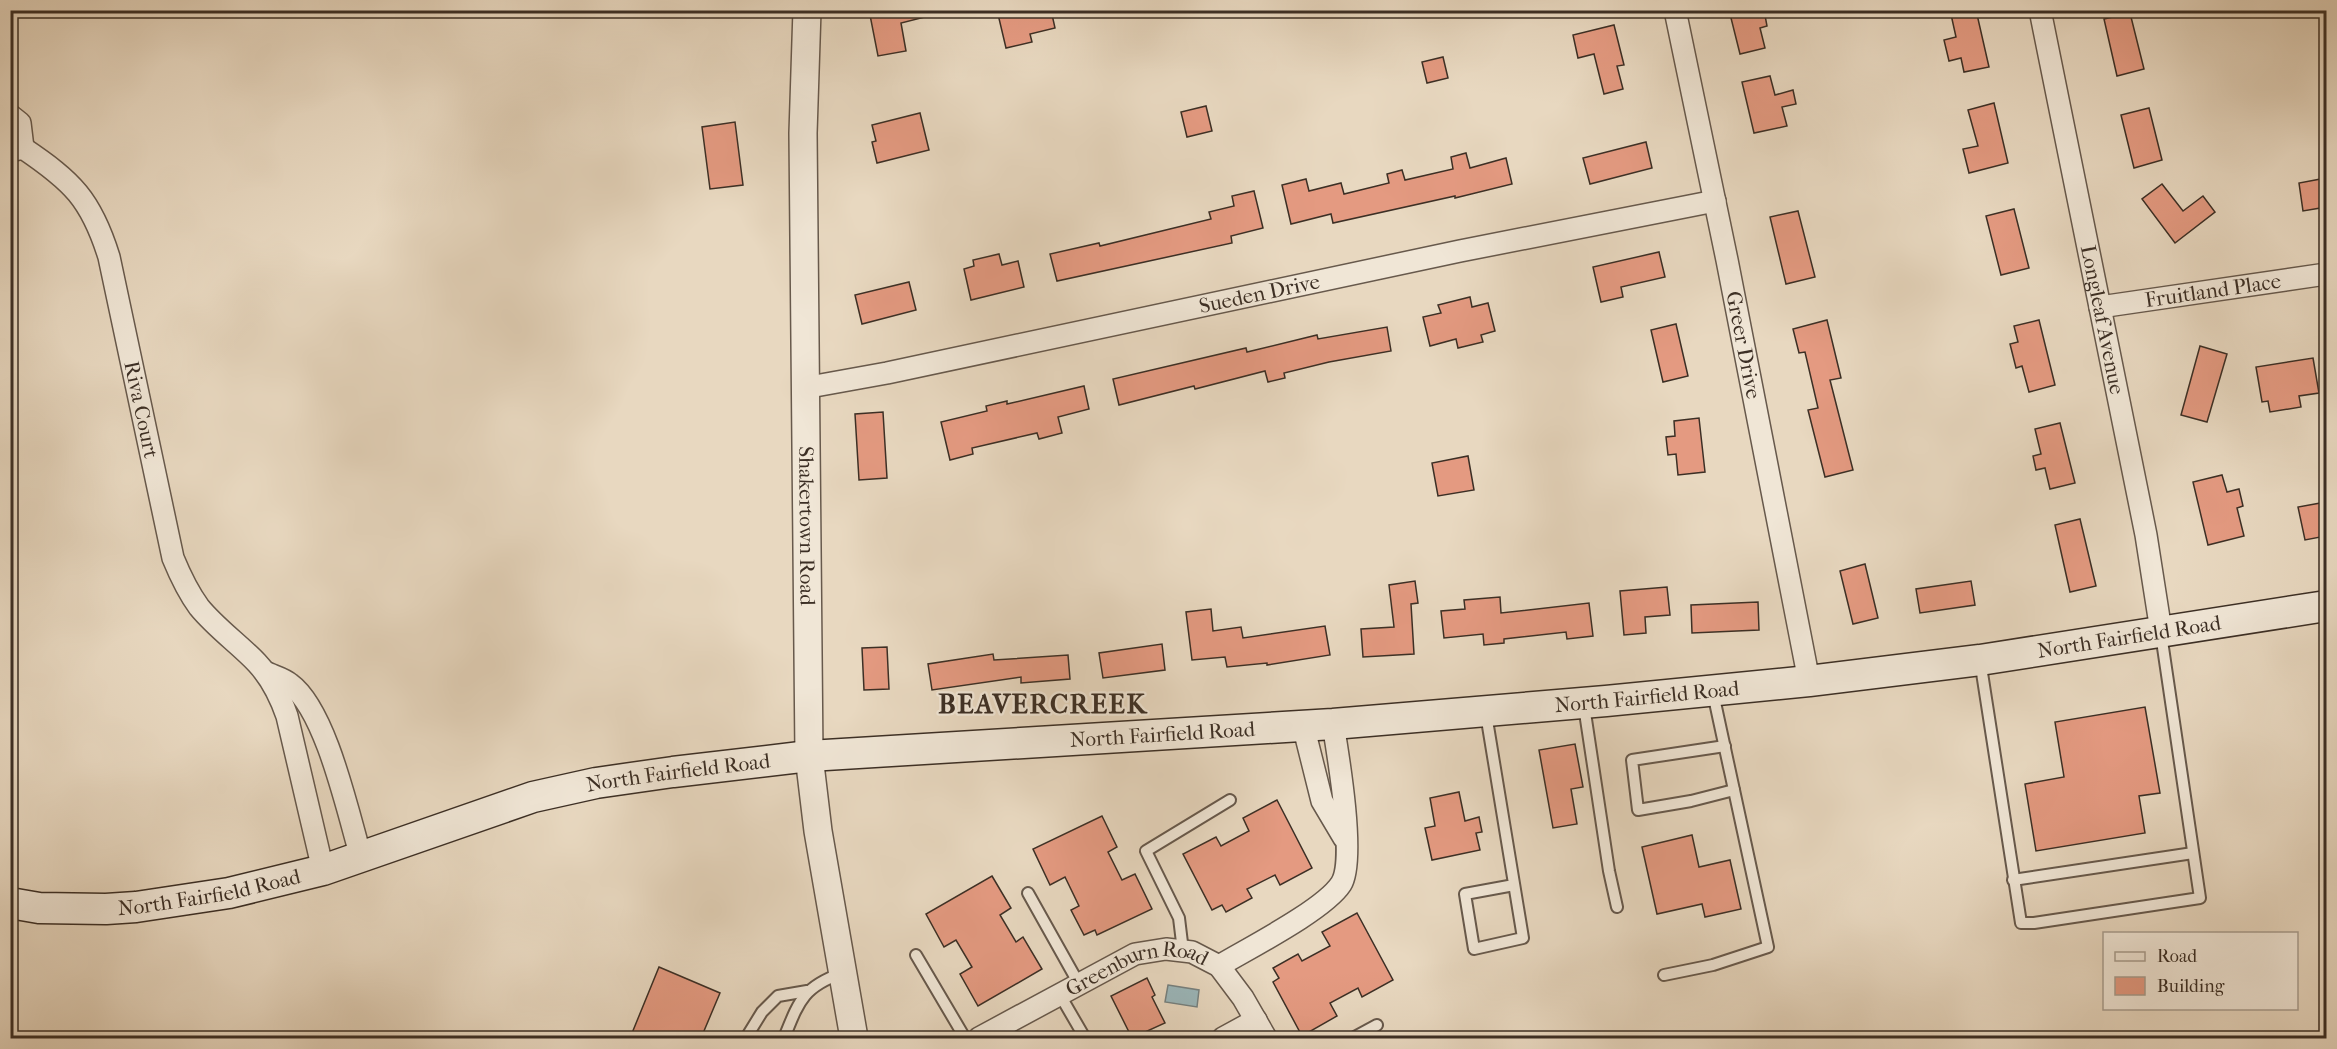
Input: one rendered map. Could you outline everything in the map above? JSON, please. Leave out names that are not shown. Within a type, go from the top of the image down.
[{"type":"main road","name":"North Fairfield Road","points":[[10,903],[64,909],[136,907],[229,893],[323,870],[533,797],[560,790],[662,774],[808,756],[1333,724],[1809,681],[1980,660],[2326,606]]},
{"type":"street","name":"Shakertown Road","points":[[807,10],[803,133],[808,756],[818,831],[854,1038]]},
{"type":"street","name":"Greer Drive","points":[[1675,10],[1809,681]]},
{"type":"street","name":"Longleaf Avenue","points":[[2040,10],[2146,535],[2161,631]]},
{"type":"street","name":"Riva Court","points":[[10,115],[20,123],[17,149],[55,169],[70,183],[94,215],[109,257],[173,558],[183,583],[199,607],[264,672],[274,686],[287,716],[323,870]]},
{"type":"street","name":"Sueden Drive","points":[[804,388],[887,374],[1448,254],[1714,201]]},
{"type":"street","name":"Fruitland Place","points":[[2100,308],[2326,274]]},
{"type":"street","name":"Riva Court","points":[[264,672],[290,684],[309,705],[321,726],[361,857]]},
{"type":"street","points":[[1219,966],[1326,902],[1342,882],[1348,862],[1343,794],[1333,724]]},
{"type":"street","points":[[1303,725],[1322,801],[1346,841]]},
{"type":"street","name":"Greenburn Road","points":[[979,1038],[1136,954],[1166,949],[1192,952],[1219,966],[1244,998],[1261,1029]]},
{"type":"street","points":[[1223,1038],[1261,1029]]},
{"type":"lane","points":[[1980,660],[2020,923],[2200,898],[2161,631]]},
{"type":"lane","points":[[1664,975],[1713,965],[1768,947],[1713,690]]},
{"type":"lane","points":[[1584,703],[1609,871],[1617,907]]},
{"type":"lane","points":[[1485,711],[1523,938],[1474,949],[1465,894],[1514,885]]},
{"type":"lane","points":[[1725,746],[1632,760],[1638,810],[1691,801],[1734,790]]},
{"type":"lane","points":[[1183,951],[1179,918],[1146,851],[1230,800]]},
{"type":"lane","points":[[2013,880],[2193,853]]},
{"type":"lane","points":[[1028,893],[1079,984]]},
{"type":"lane","points":[[916,955],[965,1038]]},
{"type":"lane","points":[[746,1038],[762,1012],[778,996],[807,991],[821,981],[842,973]]},
{"type":"lane","points":[[784,1038],[807,991]]},
{"type":"lane","points":[[1060,995],[1085,1038]]},
{"type":"lane","points":[[1353,1038],[1377,1025]]},
{"type":"water","points":[[1168,985],[1199,990],[1197,1007],[1165,1002]]},
{"type":"building","points":[[869,10],[929,10],[929,16],[901,23],[906,51],[878,56]]},
{"type":"building","points":[[997,10],[1051,10],[1055,28],[1030,34],[1032,42],[1006,48]]},
{"type":"building","points":[[1729,10],[1764,10],[1767,26],[1760,28],[1765,48],[1740,54]]},
{"type":"building","points":[[1950,10],[1976,10],[1989,67],[1964,72],[1961,58],[1949,61],[1944,40],[1956,37]]},
{"type":"building","points":[[2130,13],[2144,69],[2117,76],[2104,19]]},
{"type":"building","points":[[1614,25],[1624,65],[1617,66],[1623,89],[1604,94],[1594,54],[1578,58],[1573,35]]},
{"type":"building","points":[[1443,57],[1448,78],[1427,83],[1422,62]]},
{"type":"building","points":[[1770,76],[1775,95],[1793,90],[1796,104],[1782,107],[1787,126],[1754,133],[1742,82]]},
{"type":"building","points":[[1994,103],[2008,163],[1969,173],[1963,149],[1978,146],[1968,110]]},
{"type":"building","points":[[1206,106],[1212,131],[1187,137],[1181,112]]},
{"type":"building","points":[[2149,108],[2162,160],[2134,168],[2121,115]]},
{"type":"building","points":[[920,113],[929,150],[877,163],[872,142],[876,141],[872,125]]},
{"type":"building","points":[[735,122],[743,185],[710,189],[702,127]]},
{"type":"building","points":[[1646,142],[1652,168],[1590,184],[1583,158]]},
{"type":"building","points":[[1466,153],[1470,168],[1506,158],[1512,184],[1333,223],[1331,214],[1291,224],[1282,185],[1306,179],[1309,191],[1341,183],[1344,194],[1389,183],[1387,174],[1402,170],[1405,180],[1453,169],[1451,157]]},
{"type":"building","points":[[2326,178],[2326,207],[2303,211],[2299,183]]},
{"type":"building","points":[[2162,184],[2183,211],[2203,196],[2215,212],[2175,243],[2142,199]]},
{"type":"building","points":[[1254,191],[1263,228],[1231,236],[1232,243],[1057,281],[1050,254],[1099,243],[1100,246],[1211,219],[1209,212],[1234,206],[1232,196]]},
{"type":"building","points":[[2014,209],[2029,268],[2001,275],[1986,216]]},
{"type":"building","points":[[1798,211],[1815,277],[1786,284],[1770,217]]},
{"type":"building","points":[[1659,252],[1665,277],[1621,287],[1623,297],[1601,302],[1593,267]]},
{"type":"building","points":[[999,254],[1002,265],[1018,261],[1024,287],[971,300],[964,269],[974,266],[973,260]]},
{"type":"building","points":[[909,282],[916,310],[862,324],[855,295]]},
{"type":"building","points":[[1470,297],[1472,307],[1488,303],[1495,331],[1481,335],[1483,342],[1458,348],[1456,339],[1430,346],[1423,317],[1441,313],[1438,305]]},
{"type":"building","points":[[1827,320],[1841,378],[1830,380],[1853,470],[1825,477],[1808,410],[1818,408],[1805,352],[1799,353],[1793,329]]},
{"type":"building","points":[[2039,320],[2055,385],[2029,392],[2022,366],[2016,368],[2010,344],[2018,342],[2014,326]]},
{"type":"building","points":[[1676,324],[1688,376],[1663,382],[1651,330]]},
{"type":"building","points":[[1387,327],[1391,351],[1284,373],[1285,378],[1268,382],[1265,371],[1119,405],[1113,379],[1246,348],[1247,352],[1317,335],[1318,339]]},
{"type":"building","points":[[2200,346],[2227,354],[2207,422],[2181,415]]},
{"type":"building","points":[[2313,358],[2319,393],[2299,396],[2301,407],[2270,412],[2268,401],[2262,402],[2256,367]]},
{"type":"building","points":[[1084,386],[1089,409],[1058,417],[1062,433],[1039,439],[1037,433],[972,448],[973,454],[950,460],[941,422],[987,411],[986,406],[1007,401],[1007,404]]},
{"type":"building","points":[[883,412],[887,478],[859,480],[855,414]]},
{"type":"building","points":[[1699,418],[1705,472],[1678,475],[1676,454],[1668,455],[1666,437],[1675,436],[1674,421]]},
{"type":"building","points":[[2060,423],[2075,483],[2050,489],[2045,468],[2036,470],[2033,456],[2041,454],[2035,429]]},
{"type":"building","points":[[1468,456],[1474,490],[1438,496],[1432,463]]},
{"type":"building","points":[[2222,475],[2227,492],[2239,489],[2243,506],[2237,508],[2244,536],[2208,545],[2193,482]]},
{"type":"building","points":[[2326,502],[2326,536],[2305,540],[2298,507]]},
{"type":"building","points":[[2080,519],[2096,586],[2070,592],[2055,525]]},
{"type":"building","points":[[1865,564],[1878,618],[1853,624],[1840,571]]},
{"type":"building","points":[[1415,581],[1418,603],[1411,604],[1414,654],[1363,657],[1361,629],[1394,627],[1389,585]]},
{"type":"building","points":[[1971,581],[1975,605],[1920,613],[1916,589]]},
{"type":"building","points":[[1667,587],[1670,615],[1645,617],[1646,633],[1624,635],[1620,591]]},
{"type":"building","points":[[1500,597],[1501,613],[1589,603],[1593,636],[1567,639],[1566,632],[1504,639],[1504,643],[1484,645],[1483,634],[1444,638],[1441,611],[1465,609],[1464,600]]},
{"type":"building","points":[[1758,602],[1759,630],[1692,633],[1691,605]]},
{"type":"building","points":[[1211,609],[1213,631],[1241,627],[1243,638],[1325,626],[1330,655],[1267,665],[1267,663],[1227,667],[1225,657],[1192,660],[1186,612]]},
{"type":"building","points":[[1162,644],[1165,670],[1103,678],[1099,653]]},
{"type":"building","points":[[887,647],[889,689],[864,690],[862,648]]},
{"type":"building","points":[[993,654],[994,660],[1068,655],[1070,679],[1021,683],[1021,677],[932,690],[928,664]]},
{"type":"building","points":[[2145,707],[2160,793],[2139,796],[2145,833],[2036,851],[2025,784],[2064,777],[2055,722]]},
{"type":"building","points":[[1575,744],[1583,787],[1571,789],[1577,824],[1553,828],[1539,750]]},
{"type":"building","points":[[1459,792],[1465,821],[1479,817],[1482,832],[1476,833],[1480,850],[1432,860],[1425,828],[1435,826],[1430,798]]},
{"type":"building","points":[[1277,800],[1312,868],[1280,885],[1275,875],[1247,889],[1252,898],[1226,912],[1222,905],[1212,910],[1183,854],[1216,837],[1221,846],[1249,831],[1243,818]]},
{"type":"building","points":[[1102,816],[1117,847],[1108,852],[1122,880],[1135,874],[1152,909],[1097,935],[1095,930],[1084,935],[1071,910],[1079,906],[1065,877],[1050,885],[1033,849]]},
{"type":"building","points":[[1692,835],[1699,867],[1730,860],[1741,909],[1705,917],[1702,904],[1657,914],[1642,847]]},
{"type":"building","points":[[992,876],[1011,908],[1000,915],[1016,942],[1023,937],[1042,969],[978,1006],[960,974],[972,967],[956,940],[944,947],[926,914]]},
{"type":"building","points":[[1357,913],[1393,980],[1362,997],[1358,988],[1330,1003],[1337,1016],[1302,1036],[1273,982],[1279,978],[1273,968],[1298,954],[1302,961],[1330,946],[1322,932]]},
{"type":"building","points":[[659,967],[720,993],[701,1038],[630,1038]]},
{"type":"building","points":[[1147,978],[1155,995],[1152,997],[1165,1023],[1132,1038],[1111,996]]},
{"type":"district","name":"BEAVERCREEK","points":[[1043,704]]}]
